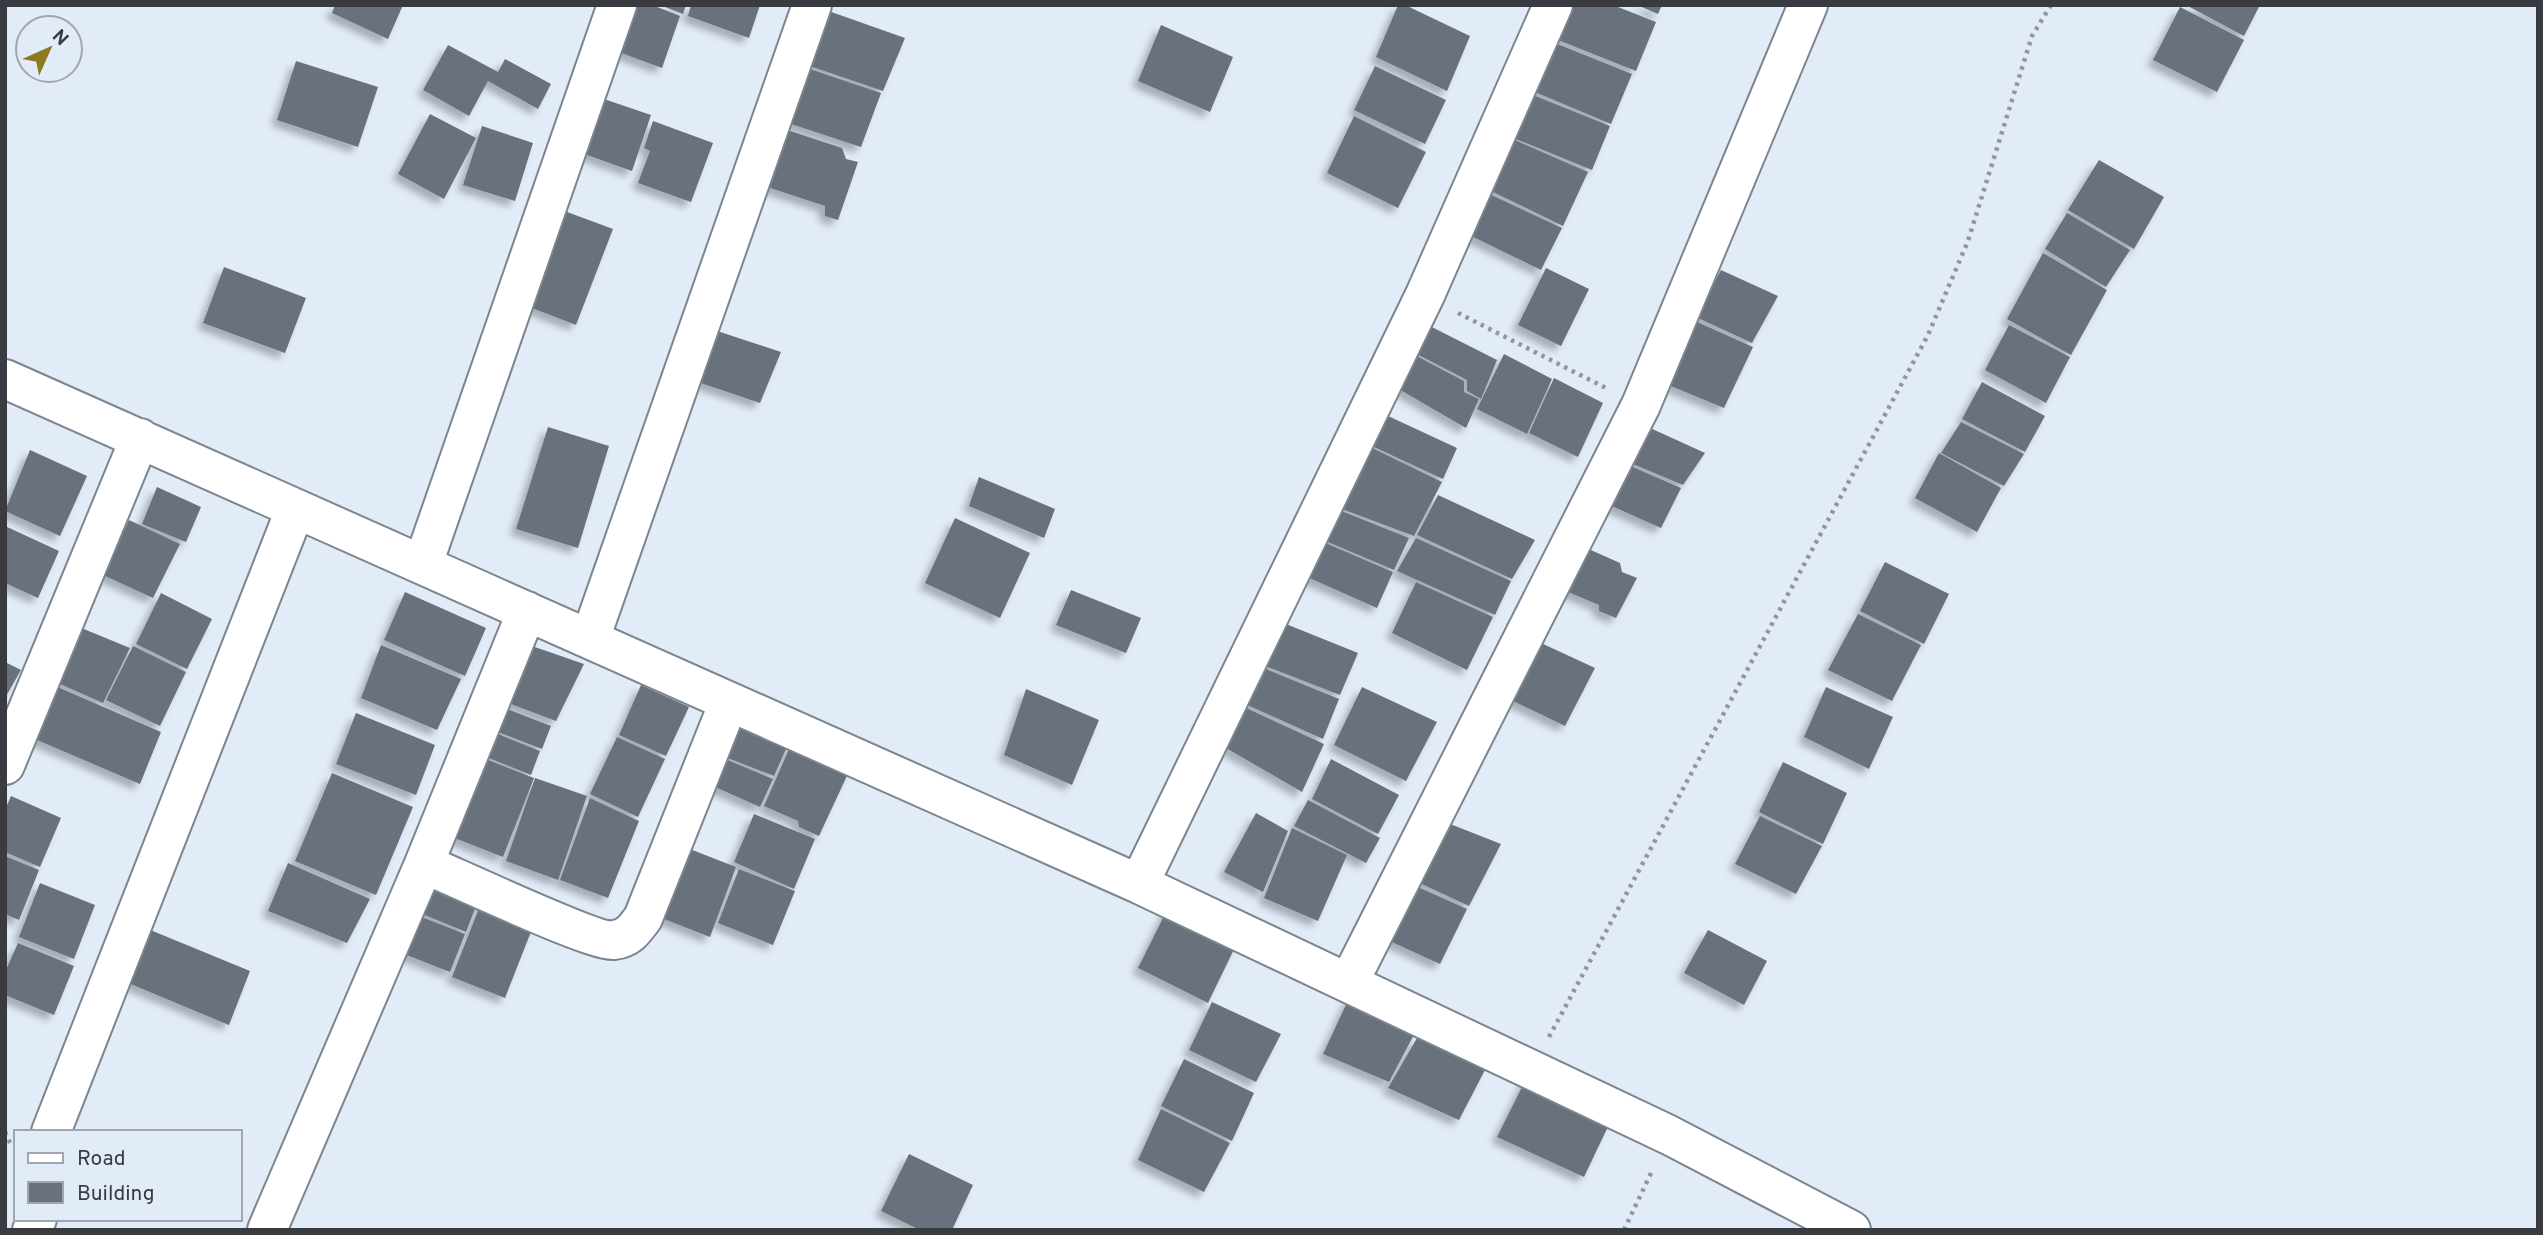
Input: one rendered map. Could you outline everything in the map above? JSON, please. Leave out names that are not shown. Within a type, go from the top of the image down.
[{"type":"street","points":[[422,564],[617,5]]},
{"type":"street","points":[[590,639],[812,5]]},
{"type":"street","points":[[1139,884],[1425,295],[1553,5]]},
{"type":"street","points":[[1349,982],[1641,405],[1808,5]]},
{"type":"street","points":[[5,379],[1139,884],[1669,1135],[1851,1230]]},
{"type":"street","points":[[5,765],[140,438]]},
{"type":"street","points":[[52,1130],[295,510]]},
{"type":"street","points":[[267,1230],[424,864],[527,611]]},
{"type":"street","points":[[424,864],[582,931],[612,941],[629,936],[643,918],[729,702]]},
{"type":"path","points":[[1531,1069],[1927,335],[1968,241],[2032,36],[2051,5]]},
{"type":"path","points":[[1425,295],[1492,332],[1641,405]]},
{"type":"path","points":[[1624,1230],[1669,1135]]},
{"type":"building","points":[[335,5],[403,5],[388,39],[332,13]]},
{"type":"building","points":[[623,5],[652,5],[680,16],[662,68],[608,48]]},
{"type":"building","points":[[660,5],[686,5],[683,14]]},
{"type":"building","points":[[691,5],[760,5],[749,38],[688,16]]},
{"type":"building","points":[[1398,5],[1405,5],[1470,36],[1447,91],[1376,57]]},
{"type":"building","points":[[1566,5],[1613,5],[1656,22],[1636,71],[1553,38]]},
{"type":"building","points":[[1637,5],[1662,5],[1658,14]]},
{"type":"building","points":[[2186,5],[2260,5],[2244,36]]},
{"type":"building","points":[[2180,7],[2244,40],[2217,92],[2153,60]]},
{"type":"building","points":[[820,8],[905,38],[883,91],[798,62]]},
{"type":"building","points":[[1161,25],[1233,57],[1210,112],[1138,81]]},
{"type":"building","points":[[1550,41],[1632,74],[1611,124],[1530,90]]},
{"type":"building","points":[[448,45],[498,72],[505,59],[551,84],[538,109],[488,81],[469,116],[423,90]]},
{"type":"building","points":[[296,61],[378,87],[358,147],[277,120]]},
{"type":"building","points":[[798,65],[881,93],[861,147],[779,120]]},
{"type":"building","points":[[1375,66],[1446,100],[1425,144],[1354,110]]},
{"type":"building","points":[[1528,93],[1610,126],[1592,170],[1511,137]]},
{"type":"building","points":[[595,96],[651,115],[632,171],[576,151]]},
{"type":"building","points":[[430,114],[476,138],[444,199],[398,174]]},
{"type":"building","points":[[1354,116],[1426,152],[1398,208],[1327,173]]},
{"type":"building","points":[[653,121],[713,143],[691,202],[638,183],[650,151],[644,148]]},
{"type":"building","points":[[482,126],[533,143],[515,201],[463,185]]},
{"type":"building","points":[[778,127],[842,148],[846,159],[858,162],[838,220],[825,216],[825,206],[758,184]]},
{"type":"building","points":[[1510,138],[1588,172],[1563,226],[1487,189]]},
{"type":"building","points":[[2099,160],[2164,197],[2134,249],[2068,210]]},
{"type":"building","points":[[1487,193],[1562,228],[1541,270],[1467,234]]},
{"type":"building","points":[[559,209],[613,229],[576,325],[524,305]]},
{"type":"building","points":[[2067,213],[2130,250],[2106,287],[2045,249]]},
{"type":"building","points":[[2043,253],[2107,290],[2071,355],[2007,319]]},
{"type":"building","points":[[224,267],[306,298],[285,353],[203,323]]},
{"type":"building","points":[[1546,268],[1589,289],[1561,346],[1518,325]]},
{"type":"building","points":[[1721,270],[1778,296],[1752,343],[1696,317]]},
{"type":"building","points":[[1420,321],[1497,360],[1481,399],[1467,391],[1467,380],[1407,349]]},
{"type":"building","points":[[1695,321],[1753,347],[1724,408],[1666,384]]},
{"type":"building","points":[[2009,325],[2070,357],[2046,403],[1985,370]]},
{"type":"building","points":[[705,327],[781,352],[760,403],[686,378]]},
{"type":"building","points":[[1407,351],[1464,381],[1464,392],[1479,399],[1466,428],[1390,384]]},
{"type":"building","points":[[1504,354],[1552,379],[1527,434],[1477,409]]},
{"type":"building","points":[[1554,378],[1603,403],[1578,457],[1529,433]]},
{"type":"building","points":[[1982,382],[2045,416],[2025,452],[1962,419]]},
{"type":"building","points":[[1373,409],[1457,448],[1443,479],[1359,440]]},
{"type":"building","points":[[1961,422],[2024,454],[2004,486],[1941,453]]},
{"type":"building","points":[[548,427],[609,446],[578,548],[516,529]]},
{"type":"building","points":[[1648,427],[1705,453],[1683,485],[1628,462]]},
{"type":"building","points":[[1362,443],[1442,482],[1414,536],[1334,506]]},
{"type":"building","points":[[30,450],[87,476],[60,536],[5,511]]},
{"type":"building","points":[[1939,453],[2001,488],[1977,532],[1915,498]]},
{"type":"building","points":[[1626,464],[1681,488],[1661,528],[1605,503]]},
{"type":"building","points":[[979,477],[1055,509],[1044,538],[969,506]]},
{"type":"building","points":[[157,487],[201,507],[186,542],[142,524]]},
{"type":"building","points":[[1438,495],[1535,540],[1512,579],[1417,535]]},
{"type":"building","points":[[1329,506],[1409,538],[1394,570],[1316,537]]},
{"type":"building","points":[[955,518],[1030,553],[1000,618],[925,583]]},
{"type":"building","points":[[129,520],[180,544],[153,598],[103,575]]},
{"type":"building","points":[[5,526],[59,551],[38,598],[5,583]]},
{"type":"building","points":[[1314,538],[1393,572],[1377,608],[1298,573]]},
{"type":"building","points":[[1416,538],[1511,581],[1495,615],[1397,571]]},
{"type":"building","points":[[1584,547],[1620,563],[1622,572],[1637,578],[1616,618],[1599,611],[1599,605],[1561,589]]},
{"type":"building","points":[[1885,562],[1949,594],[1924,644],[1860,611]]},
{"type":"building","points":[[1416,582],[1493,617],[1467,670],[1392,633]]},
{"type":"building","points":[[1071,590],[1141,618],[1126,653],[1056,625]]},
{"type":"building","points":[[405,592],[486,628],[465,676],[384,640]]},
{"type":"building","points":[[161,593],[212,619],[187,669],[136,644]]},
{"type":"building","points":[[1858,614],[1921,645],[1892,701],[1828,670]]},
{"type":"building","points":[[1276,620],[1358,653],[1340,695],[1260,664]]},
{"type":"building","points":[[74,625],[130,648],[103,703],[51,680]]},
{"type":"building","points":[[1541,643],[1595,668],[1565,726],[1511,700]]},
{"type":"building","points":[[381,645],[461,679],[437,730],[361,698]]},
{"type":"building","points":[[529,645],[584,664],[556,721],[503,701]]},
{"type":"building","points":[[133,646],[186,672],[160,726],[106,700]]},
{"type":"building","points":[[5,662],[21,670],[5,698]]},
{"type":"building","points":[[1261,667],[1339,699],[1323,739],[1245,704]]},
{"type":"building","points":[[53,685],[161,732],[140,784],[30,737]]},
{"type":"building","points":[[641,685],[689,707],[666,756],[619,735]]},
{"type":"building","points":[[1362,687],[1437,722],[1406,781],[1334,745]]},
{"type":"building","points":[[1826,687],[1893,717],[1869,769],[1804,737]]},
{"type":"building","points":[[1026,689],[1099,720],[1072,785],[1004,755]]},
{"type":"building","points":[[502,707],[551,726],[542,749],[493,730]]},
{"type":"building","points":[[1244,707],[1324,744],[1302,792],[1226,748]]},
{"type":"building","points":[[356,713],[435,745],[416,795],[336,764]]},
{"type":"building","points":[[738,720],[790,740],[774,776],[720,755]]},
{"type":"building","points":[[488,730],[540,751],[531,775],[479,754]]},
{"type":"building","points":[[617,737],[665,759],[638,817],[590,794]]},
{"type":"building","points":[[793,740],[852,765],[819,836],[799,827],[798,821],[764,806]]},
{"type":"building","points":[[478,756],[534,778],[503,857],[447,835]]},
{"type":"building","points":[[718,756],[773,779],[760,807],[704,782]]},
{"type":"building","points":[[1331,759],[1399,795],[1378,834],[1312,799]]},
{"type":"building","points":[[1783,762],[1847,793],[1823,844],[1759,812]]},
{"type":"building","points":[[332,773],[413,807],[376,895],[295,861]]},
{"type":"building","points":[[535,778],[587,796],[558,880],[506,861]]},
{"type":"building","points":[[11,796],[61,818],[40,867],[5,852],[5,810]]},
{"type":"building","points":[[590,798],[639,821],[608,898],[560,880]]},
{"type":"building","points":[[1308,800],[1380,838],[1366,863],[1294,826]]},
{"type":"building","points":[[1256,813],[1288,831],[1263,892],[1224,872]]},
{"type":"building","points":[[754,814],[815,839],[794,889],[734,862]]},
{"type":"building","points":[[1760,816],[1822,846],[1796,894],[1735,864]]},
{"type":"building","points":[[1440,820],[1501,844],[1469,906],[1413,880]]},
{"type":"building","points":[[1292,828],[1347,855],[1318,921],[1264,898]]},
{"type":"building","points":[[682,846],[736,867],[710,937],[654,915]]},
{"type":"building","points":[[5,856],[39,870],[19,920],[5,914]]},
{"type":"building","points":[[288,863],[370,899],[347,943],[268,911]]},
{"type":"building","points":[[739,869],[795,891],[773,945],[718,923]]},
{"type":"building","points":[[431,872],[481,893],[466,932],[415,911]]},
{"type":"building","points":[[40,883],[95,905],[74,959],[19,937]]},
{"type":"building","points":[[1409,883],[1467,909],[1440,964],[1383,938]]},
{"type":"building","points":[[483,898],[536,919],[505,998],[452,977]]},
{"type":"building","points":[[1170,904],[1239,939],[1208,1003],[1138,968]]},
{"type":"building","points":[[414,914],[465,934],[450,972],[399,952]]},
{"type":"building","points":[[143,927],[250,971],[229,1025],[121,980]]},
{"type":"building","points":[[1708,930],[1767,961],[1744,1005],[1684,973]]},
{"type":"building","points":[[18,943],[74,966],[54,1015],[5,995],[5,972]]},
{"type":"building","points":[[1350,996],[1418,1027],[1389,1082],[1323,1054]]},
{"type":"building","points":[[1212,1002],[1281,1034],[1256,1082],[1189,1050]]},
{"type":"building","points":[[1417,1038],[1485,1070],[1459,1120],[1388,1088]]},
{"type":"building","points":[[1184,1059],[1254,1093],[1232,1141],[1161,1106]]},
{"type":"building","points":[[1528,1075],[1614,1114],[1584,1177],[1497,1137]]},
{"type":"building","points":[[1161,1109],[1230,1143],[1204,1192],[1138,1160]]},
{"type":"building","points":[[909,1154],[973,1185],[952,1230],[920,1230],[881,1211]]}]
